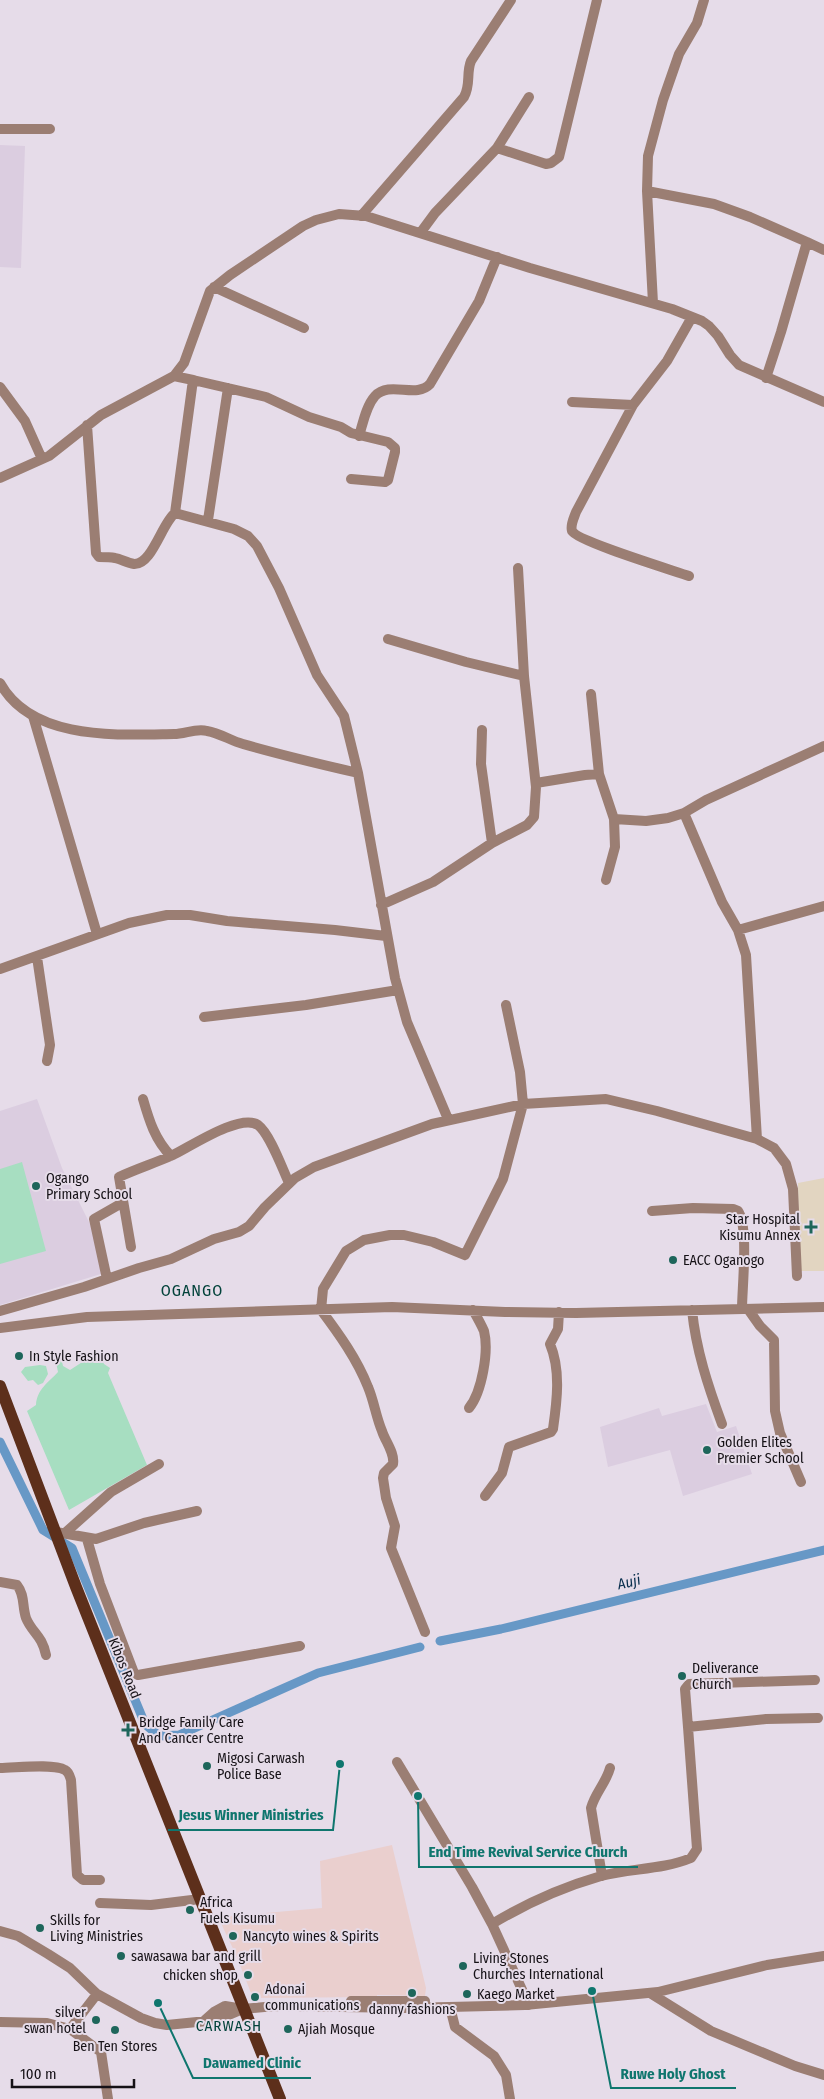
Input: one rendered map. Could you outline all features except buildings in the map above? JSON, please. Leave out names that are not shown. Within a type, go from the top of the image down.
[{"type":"main road","name":"Kibos Road","points":[[0,1386],[59,1532],[64,1554],[280,2099]]},
{"type":"street","points":[[362,216],[379,193],[464,97],[468,90],[468,69],[471,61],[511,0]]},
{"type":"street","points":[[497,148],[546,164],[552,164],[559,157],[597,0]]},
{"type":"street","points":[[653,303],[646,191],[648,156],[662,100],[679,54],[697,23],[704,0]]},
{"type":"street","points":[[421,232],[435,213],[497,148],[529,97]]},
{"type":"street","points":[[0,128],[50,129]]},
{"type":"street","points":[[646,191],[714,204],[750,217],[824,250]]},
{"type":"street","points":[[0,478],[42,459],[70,441],[100,415],[174,376],[184,363],[210,291],[230,275],[303,226],[338,214],[362,216],[421,232],[497,257],[653,303],[692,317],[702,321],[714,330],[730,355],[739,365],[824,402]]},
{"type":"street","points":[[766,378],[807,242]]},
{"type":"street","points":[[359,436],[370,403],[376,394],[399,389],[420,391],[425,390],[430,384],[479,301],[497,257]]},
{"type":"street","points":[[214,288],[304,328]]},
{"type":"street","points":[[689,576],[593,543],[575,535],[571,527],[576,512],[633,405],[667,361],[692,317]]},
{"type":"street","points":[[174,376],[266,397],[302,414],[341,427],[359,436],[388,442],[394,448],[395,452],[388,480],[385,482],[351,479]]},
{"type":"street","points":[[87,426],[96,553],[99,556],[114,557],[133,564],[143,561],[152,549],[166,522],[175,513],[193,380]]},
{"type":"street","points":[[0,387],[25,421],[42,459]]},
{"type":"street","points":[[208,520],[228,388]]},
{"type":"street","points":[[572,402],[633,405]]},
{"type":"street","points":[[175,513],[208,520],[248,536],[257,546],[279,588],[317,675],[344,716],[358,772],[386,936],[398,990],[424,1064],[448,1119]]},
{"type":"street","points":[[381,906],[433,882],[492,843],[531,821],[536,809],[536,783],[524,676],[518,568]]},
{"type":"street","points":[[388,639],[466,662],[524,676]]},
{"type":"street","points":[[0,683],[16,703],[33,716],[62,728],[99,733],[182,734],[206,730],[233,742],[358,772]]},
{"type":"street","points":[[591,694],[599,774],[614,819],[615,847],[606,880]]},
{"type":"street","points":[[33,716],[97,934]]},
{"type":"street","points":[[482,730],[481,764],[492,843]]},
{"type":"street","points":[[614,819],[646,821],[668,818],[684,813],[706,800],[824,746]]},
{"type":"street","points":[[536,783],[599,774]]},
{"type":"street","points":[[684,813],[722,902],[738,930],[746,955],[750,995],[757,1139]]},
{"type":"street","points":[[738,930],[824,906]]},
{"type":"street","points":[[0,969],[128,923],[167,915],[190,914],[227,922],[335,930],[386,936]]},
{"type":"street","points":[[37,957],[50,1045],[47,1061]]},
{"type":"street","points":[[204,1017],[306,1005],[398,990]]},
{"type":"street","points":[[425,1632],[391,1548],[395,1526],[386,1498],[383,1478],[384,1473],[393,1464],[393,1456],[381,1431],[367,1385],[357,1364],[340,1335],[321,1310],[323,1289],[346,1251],[364,1240],[390,1235],[404,1235],[433,1242],[465,1255],[504,1179],[524,1104],[520,1072],[506,1005]]},
{"type":"street","points":[[143,1099],[148,1119],[161,1146],[171,1156]]},
{"type":"street","points":[[0,1311],[171,1259],[214,1239],[239,1232],[249,1226],[289,1183],[314,1167],[364,1148],[448,1119],[524,1104],[606,1099],[757,1139],[774,1148],[789,1171],[795,1205],[797,1276]]},
{"type":"street","points":[[131,1247],[126,1210],[122,1203],[119,1176],[171,1156],[220,1131],[248,1122],[256,1124],[264,1130],[289,1183]]},
{"type":"street","points":[[107,1280],[94,1219],[122,1203]]},
{"type":"street","points":[[652,1211],[693,1208],[733,1209],[738,1211],[743,1221],[745,1309],[774,1340],[775,1412],[780,1433],[801,1482]]},
{"type":"street","points":[[0,1328],[106,1316],[392,1307],[559,1312],[824,1307]]},
{"type":"street","points":[[470,1408],[476,1400],[486,1349],[484,1332],[473,1310]]},
{"type":"street","points":[[692,1310],[695,1338],[700,1359],[722,1424]]},
{"type":"street","points":[[485,1496],[502,1473],[509,1447],[551,1432],[553,1429],[557,1379],[556,1360],[550,1344],[558,1329],[559,1312]]},
{"type":"street","points":[[59,1532],[111,1492],[159,1464]]},
{"type":"street","points":[[59,1532],[87,1539],[102,1537],[144,1523],[197,1511]]},
{"type":"street","points":[[87,1539],[100,1584],[134,1673],[138,1675],[300,1646]]},
{"type":"street","points":[[0,1582],[17,1584],[21,1590],[26,1618],[44,1643],[46,1655]]},
{"type":"street","points":[[492,1924],[532,1902],[602,1876],[684,1861],[694,1855],[696,1849],[694,1788],[685,1689],[689,1684],[815,1680]]},
{"type":"street","points":[[688,1727],[757,1720],[818,1718]]},
{"type":"street","points":[[397,1762],[492,1924],[529,2004]]},
{"type":"street","points":[[0,1768],[44,1767],[63,1769],[68,1773],[71,1780],[77,1875],[83,1880],[100,1880]]},
{"type":"street","points":[[602,1876],[591,1808],[594,1798],[608,1778],[610,1768]]},
{"type":"street","points":[[100,1904],[151,1905],[200,1899]]},
{"type":"street","points":[[213,1918],[248,2004],[275,2001],[425,2001]]},
{"type":"street","points":[[0,1931],[18,1936],[70,1968],[97,1994],[141,2018],[167,2025],[205,2020],[224,2006],[243,2009],[275,2006],[450,2007],[529,2004],[650,1993],[767,1964],[824,1956]]},
{"type":"street","points":[[650,1993],[711,2031],[795,2066],[824,2075]]},
{"type":"street","points":[[70,2029],[97,1994]]},
{"type":"street","points":[[450,2007],[455,2027],[494,2056],[506,2075],[510,2099]]},
{"type":"street","points":[[0,2022],[47,2023],[70,2029],[101,2052],[108,2099]]},
{"type":"shaded area","points":[[0,145],[25,146],[21,268],[0,267]]},
{"type":"shaded area","name":"Ogango Primary School","points":[[37,1099],[62,1168],[91,1226],[104,1273],[0,1305],[0,1111]]},
{"type":"shaded area","name":"Star Hospital Kisumu Annex","points":[[824,1178],[824,1271],[799,1271],[798,1183]]},
{"type":"shaded area","name":"Golden Elites Premier School","points":[[706,1404],[717,1432],[736,1426],[752,1474],[683,1496],[670,1450],[608,1467],[600,1427],[659,1408],[662,1416]]},
{"type":"shaded area","points":[[392,1845],[426,1988],[425,1996],[377,1995],[377,1997],[253,1998],[218,1917],[322,1908],[320,1861]]},
{"type":"green space","points":[[22,1162],[46,1251],[0,1264],[0,1169]]},
{"type":"green space","points":[[98,1351],[104,1364],[110,1368],[108,1373],[147,1465],[69,1510],[27,1411],[36,1405],[41,1390],[58,1372],[56,1362],[52,1359],[60,1353],[63,1366],[70,1370],[87,1359],[92,1352],[94,1354]]},
{"type":"green space","points":[[46,1366],[48,1374],[43,1383],[38,1385],[33,1380],[28,1381],[21,1372],[25,1367]]},
{"type":"waterway","points":[[0,1442],[43,1530],[72,1548],[145,1724],[159,1736],[179,1735],[318,1673],[420,1647]]},
{"type":"waterway","name":"Auji","points":[[440,1641],[501,1629],[824,1550]]},
{"type":"place","name":"Ogango Primary School","points":[[36,1186]]},
{"type":"place","name":"Star Hospital Kisumu Annex","points":[[811,1227]]},
{"type":"place","name":"EACC Oganogo","points":[[673,1260]]},
{"type":"place","name":"In Style Fashion","points":[[19,1356]]},
{"type":"place","name":"Golden Elites Premier School","points":[[707,1450]]},
{"type":"place","name":"Deliverance Church","points":[[682,1676]]},
{"type":"place","name":"Bridge Family Care And Cancer Centre","points":[[128,1730]]},
{"type":"place","name":"Jesus Winner Ministries","points":[[340,1764]]},
{"type":"place","name":"Migosi Carwash Police Base","points":[[207,1766]]},
{"type":"place","name":"End Time Revival Service Church","points":[[418,1796]]},
{"type":"place","name":"Africa Fuels Kisumu","points":[[190,1910]]},
{"type":"place","name":"Skills for Living Ministries","points":[[40,1928]]},
{"type":"place","name":"Nancyto wines & Spirits","points":[[233,1936]]},
{"type":"place","name":"sawasawa bar and grill","points":[[121,1956]]},
{"type":"place","name":"Living Stones Churches International","points":[[463,1966]]},
{"type":"place","name":"chicken shop","points":[[248,1975]]},
{"type":"place","name":"Ruwe Holy Ghost","points":[[592,1991]]},
{"type":"place","name":"danny fashions","points":[[412,1993]]},
{"type":"place","name":"Kaego Market","points":[[467,1994]]},
{"type":"place","name":"Adonai communications","points":[[255,1997]]},
{"type":"place","name":"Dawamed Clinic","points":[[158,2003]]},
{"type":"place","name":"silver swan hotel","points":[[96,2020]]},
{"type":"place","name":"Ajiah Mosque","points":[[288,2029]]},
{"type":"place","name":"Ben Ten Stores","points":[[115,2030]]},
{"type":"district","name":"OGANGO","points":[[192,1290]]},
{"type":"district","name":"CARWASH","points":[[229,2026]]}]
